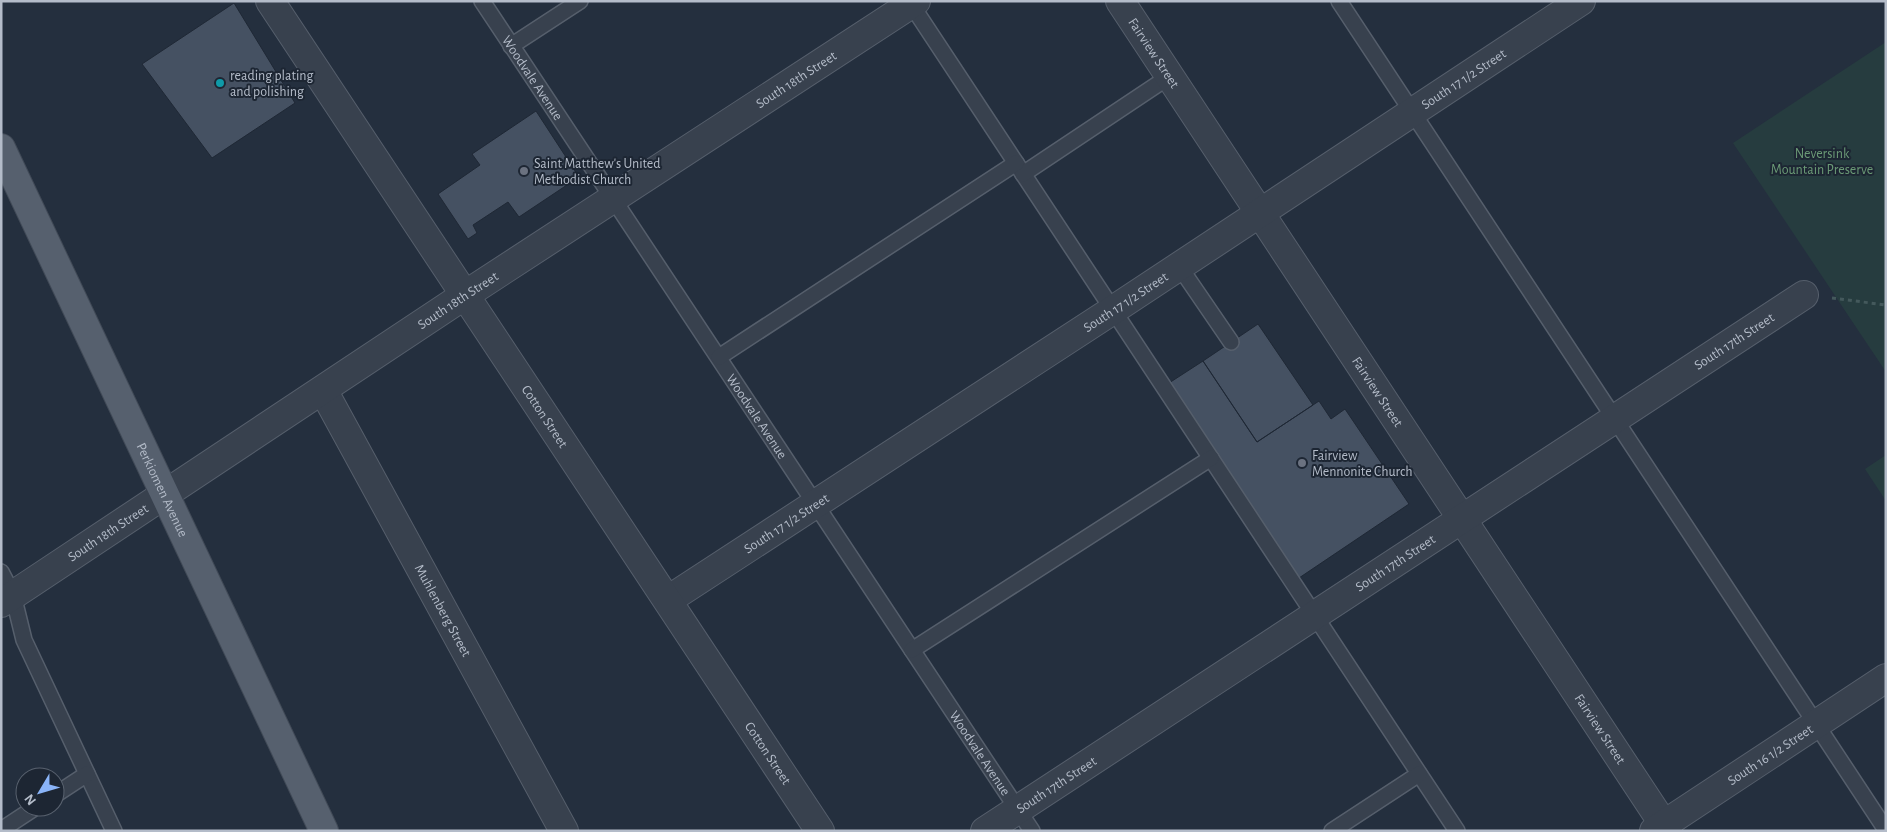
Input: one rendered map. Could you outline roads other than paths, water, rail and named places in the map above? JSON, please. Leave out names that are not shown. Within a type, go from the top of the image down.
[{"type":"main road","name":"Perkiomen Avenue","points":[[1,148],[322,830]]},
{"type":"street","name":"Cotton Street","points":[[270,1],[820,831]]},
{"type":"street","name":"Fairview Street","points":[[1120,1],[1462,518],[1662,829]]},
{"type":"street","name":"South 17 1/2 Street","points":[[668,600],[1261,213],[1581,1]]},
{"type":"street","name":"South 18th Street","points":[[5,590],[165,495],[465,295],[912,2]]},
{"type":"street","name":"South 17th Street","points":[[985,831],[1025,820],[1314,615],[1804,295]]},
{"type":"street","name":"Muhlenberg Street","points":[[323,390],[564,831]]},
{"type":"street","name":"South 16 1/2 Street","points":[[1662,829],[1886,678]]},
{"type":"lane","name":"Woodvale Avenue","points":[[482,1],[1025,820]]},
{"type":"lane","points":[[511,46],[580,1]]},
{"type":"lane","points":[[1339,1],[1886,830]]},
{"type":"lane","points":[[912,2],[1019,168],[1457,831]]},
{"type":"lane","points":[[718,357],[1019,168],[1170,76]]},
{"type":"lane","points":[[1179,266],[1231,342]]},
{"type":"lane","points":[[912,650],[1211,458]]},
{"type":"lane","points":[[5,590],[24,640],[114,831]]},
{"type":"lane","points":[[65,788],[87,774]]},
{"type":"lane","points":[[1332,831],[1419,774]]},
{"type":"lane","points":[[1,830],[21,817]]},
{"type":"place","name":"reading plating and polishing","points":[[220,83]]},
{"type":"place","name":"Saint Matthew's United Methodist Church","points":[[524,171]]},
{"type":"place","name":"Fairview Mennonite Church","points":[[1302,463]]},
{"type":"park label","name":"Neversink Mountain Preserve","points":[[1822,162]]}]
